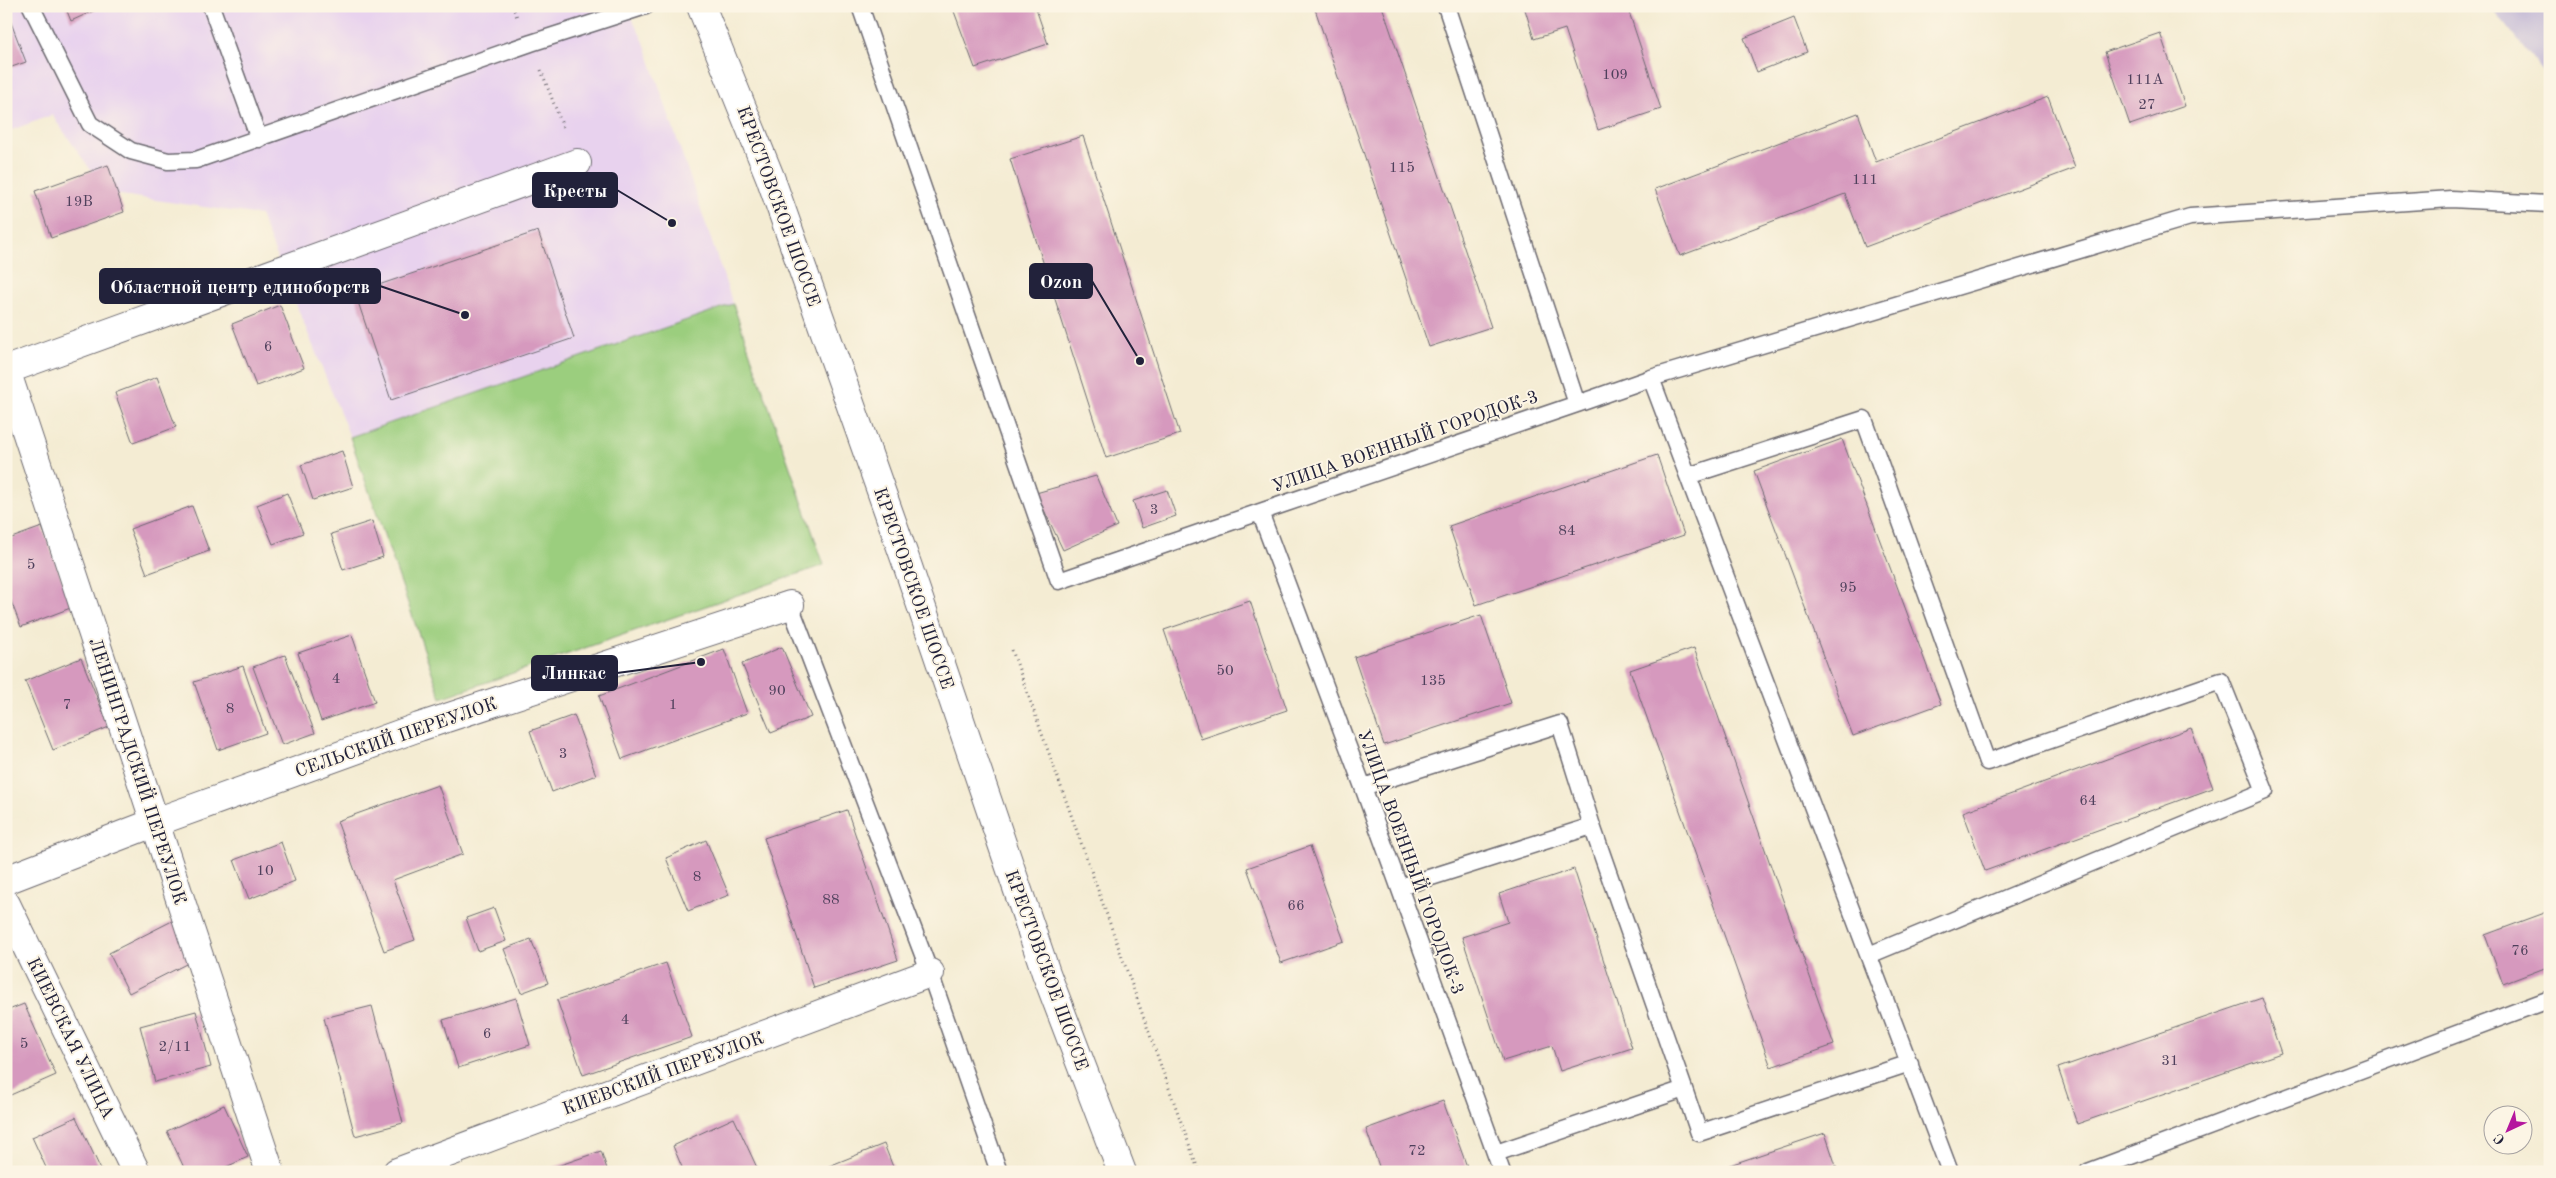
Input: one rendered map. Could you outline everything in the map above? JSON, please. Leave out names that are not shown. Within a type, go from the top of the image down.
[{"type":"street","name":"КРЕСТОВСКОЕ ШОССЕ","points":[[701,6],[770,177],[908,567],[1046,973],[1122,1172]]},
{"type":"street","points":[[6,370],[577,163]]},
{"type":"street","name":"ЛЕНИНГРАДСКИЙ ПЕРЕУЛОК","points":[[6,370],[270,1172]]},
{"type":"street","name":"СЕЛЬСКИЙ ПЕРЕУЛОК","points":[[6,880],[156,822],[419,727],[790,605]]},
{"type":"street","name":"КИЕВСКАЯ УЛИЦА","points":[[6,904],[136,1172]]},
{"type":"street","name":"КИЕВСКИЙ ПЕРЕУЛОК","points":[[397,1172],[930,974]]},
{"type":"lane","points":[[31,6],[90,124],[131,150],[168,160],[196,160],[531,43],[646,6]]},
{"type":"lane","points":[[211,6],[258,139]]},
{"type":"lane","points":[[860,6],[1060,581],[1260,512]]},
{"type":"lane","points":[[1446,6],[1576,404]]},
{"type":"lane","name":"УЛИЦА ВОЕННЫЙ ГОРОДОК-3","points":[[1502,1172],[1363,787],[1260,512],[1651,378],[2190,217],[2451,199],[2550,204]]},
{"type":"lane","points":[[1651,378],[1870,955],[1950,1172]]},
{"type":"lane","points":[[1688,476],[1864,419],[1987,762],[2221,682],[2265,791],[1870,955]]},
{"type":"lane","points":[[790,605],[930,974],[999,1172]]},
{"type":"lane","points":[[1363,787],[1560,724],[1592,826],[1699,1134],[1910,1063]]},
{"type":"lane","points":[[1400,888],[1592,826]]},
{"type":"lane","points":[[2088,1172],[2550,1000]]},
{"type":"lane","points":[[1496,1153],[1684,1089]]},
{"type":"path","points":[[512,6],[531,43],[577,163]]},
{"type":"path","points":[[1012,650],[1199,1172]]},
{"type":"shaded area","points":[[6,6],[626,6],[644,42],[733,304],[350,437],[260,215],[107,193],[52,115],[6,132]]},
{"type":"shaded area","points":[[2491,6],[2550,6],[2550,81]]},
{"type":"green space","points":[[733,304],[824,565],[441,698],[350,437]]},
{"type":"building","points":[[65,6],[104,6],[71,21]]},
{"type":"building","points":[[952,6],[1035,6],[1048,44],[975,68]]},
{"type":"building","points":[[1314,6],[1382,6],[1491,327],[1429,347]]},
{"type":"building","points":[[1524,6],[1627,6],[1661,109],[1598,130],[1565,29],[1534,39]]},
{"type":"building","points":[[1794,18],[1807,52],[1757,72],[1744,38]]},
{"type":"building","points":[[10,20],[26,62],[6,69],[6,21]]},
{"type":"building","points":[[2160,33],[2185,106],[2130,125],[2105,52]]},
{"type":"building","points":[[2048,97],[2075,168],[1865,247],[1845,194],[1680,256],[1655,189],[1858,113],[1876,162]]},
{"type":"building","points":[[1083,136],[1180,434],[1106,458],[1010,159]]},
{"type":"building","points":[[108,165],[124,212],[51,238],[35,191]]},
{"type":"building","points":[[538,231],[574,338],[391,400],[355,293]]},
{"type":"building","points":[[280,305],[304,368],[256,386],[232,324]]},
{"type":"building","points":[[157,377],[176,427],[133,443],[115,393]]},
{"type":"building","points":[[1842,439],[1941,704],[1853,736],[1754,471]]},
{"type":"building","points":[[342,451],[353,487],[313,500],[301,465]]},
{"type":"building","points":[[1657,455],[1684,535],[1476,605],[1449,526]]},
{"type":"building","points":[[1096,476],[1117,526],[1063,550],[1036,493]]},
{"type":"building","points":[[1167,490],[1176,516],[1142,528],[1133,501]]},
{"type":"building","points":[[287,493],[303,533],[273,544],[257,505]]},
{"type":"building","points":[[192,506],[209,551],[147,574],[130,529]]},
{"type":"building","points":[[372,521],[383,557],[343,570],[331,534]]},
{"type":"building","points":[[42,527],[73,607],[21,627],[6,588],[6,540]]},
{"type":"building","points":[[1250,601],[1287,710],[1201,739],[1164,630]]},
{"type":"building","points":[[1481,615],[1511,703],[1384,745],[1354,657]]},
{"type":"building","points":[[352,635],[375,702],[321,721],[298,653]]},
{"type":"building","points":[[782,647],[811,717],[771,733],[742,664]]},
{"type":"building","points":[[1694,648],[1834,1045],[1771,1067],[1630,670]]},
{"type":"building","points":[[724,649],[747,713],[622,759],[599,696]]},
{"type":"building","points":[[285,655],[315,733],[282,745],[253,667]]},
{"type":"building","points":[[81,658],[109,727],[53,750],[25,681]]},
{"type":"building","points":[[243,666],[266,733],[218,750],[194,682]]},
{"type":"building","points":[[574,715],[596,775],[552,792],[530,731]]},
{"type":"building","points":[[2191,728],[2213,788],[1985,871],[1963,812]]},
{"type":"building","points":[[438,785],[463,854],[393,880],[415,940],[384,951],[337,821]]},
{"type":"building","points":[[847,810],[898,960],[814,988],[764,838]]},
{"type":"building","points":[[706,840],[729,895],[688,911],[666,858]]},
{"type":"building","points":[[281,842],[295,881],[249,899],[234,860]]},
{"type":"building","points":[[1310,846],[1344,941],[1281,963],[1247,868]]},
{"type":"building","points":[[1574,869],[1632,1048],[1560,1071],[1552,1046],[1503,1061],[1462,937],[1508,922],[1499,894]]},
{"type":"building","points":[[494,908],[506,941],[478,951],[466,918]]},
{"type":"building","points":[[2550,911],[2550,966],[2503,984],[2485,935]]},
{"type":"building","points":[[176,919],[196,959],[129,993],[109,953]]},
{"type":"building","points":[[531,939],[548,983],[521,993],[504,949]]},
{"type":"building","points":[[666,963],[692,1037],[583,1075],[557,1000]]},
{"type":"building","points":[[516,998],[530,1045],[458,1068],[443,1020]]},
{"type":"building","points":[[2262,998],[2281,1053],[2077,1124],[2058,1068]]},
{"type":"building","points":[[24,1004],[56,1075],[6,1097],[6,1011]]},
{"type":"building","points":[[372,1006],[403,1123],[355,1136],[324,1018]]},
{"type":"building","points":[[196,1011],[211,1067],[155,1082],[140,1026]]},
{"type":"building","points":[[1443,1101],[1469,1172],[1381,1172],[1366,1129]]},
{"type":"building","points":[[224,1105],[248,1157],[215,1172],[186,1172],[167,1131]]},
{"type":"building","points":[[76,1117],[102,1172],[48,1172],[32,1137]]},
{"type":"building","points":[[734,1118],[759,1172],[684,1172],[673,1146]]},
{"type":"building","points":[[1825,1133],[1838,1172],[1712,1172],[1712,1171]]},
{"type":"building","points":[[884,1144],[895,1172],[814,1172]]},
{"type":"building","points":[[601,1151],[608,1172],[543,1172],[543,1171]]},
{"type":"place","name":"Кресты","points":[[672,223]]},
{"type":"place","name":"Областной центр единоборств","points":[[465,315]]},
{"type":"place","name":"Ozon","points":[[1140,361]]},
{"type":"place","name":"Линкас","points":[[701,662]]}]
